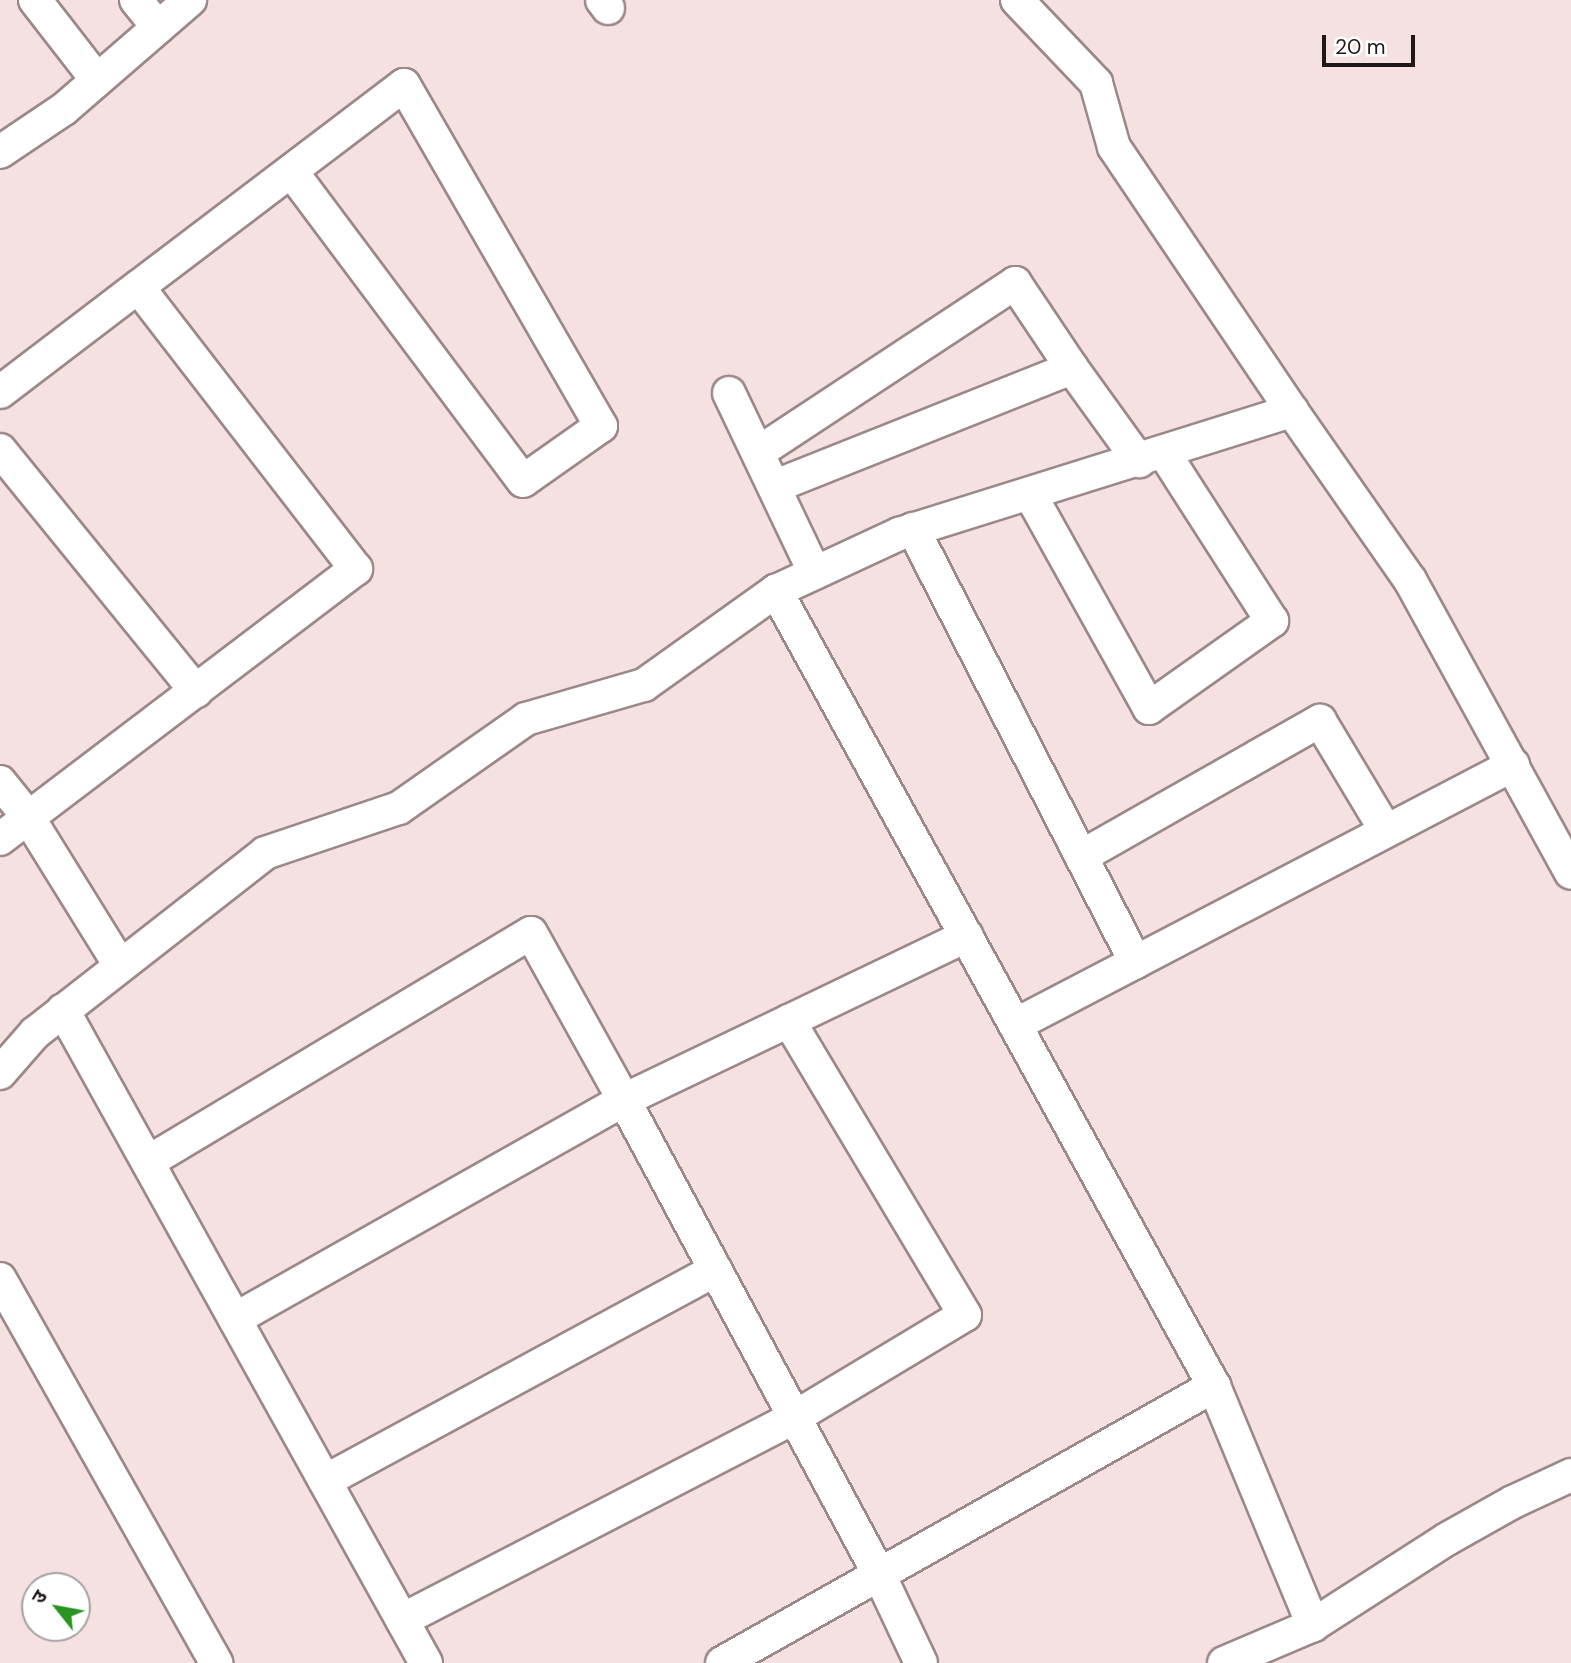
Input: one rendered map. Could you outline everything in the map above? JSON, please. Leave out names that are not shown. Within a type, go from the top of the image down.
[{"type":"street","points":[[35,0],[97,80]]},
{"type":"street","points":[[136,0],[158,27]]},
{"type":"street","points":[[1,149],[64,109],[190,0]]},
{"type":"street","points":[[1017,0],[1096,83],[1114,147],[1410,580],[1571,873]]},
{"type":"street","points":[[0,392],[291,170],[404,85],[601,425],[523,481],[291,170]]},
{"type":"street","points":[[759,452],[1015,283],[1072,368],[1151,457],[1272,621],[1149,708],[1030,494]]},
{"type":"street","points":[[0,839],[356,569],[138,287]]},
{"type":"street","points":[[775,486],[1072,368]]},
{"type":"street","points":[[729,393],[816,573]]},
{"type":"street","points":[[0,1073],[35,1033],[119,964],[265,853],[399,808],[526,719],[644,685],[776,591],[913,529],[1292,411]]},
{"type":"street","points":[[0,450],[196,691]]},
{"type":"street","points":[[913,529],[1136,962]]},
{"type":"street","points":[[776,591],[1214,1386],[1313,1625]]},
{"type":"street","points":[[1082,856],[1320,721],[1386,831]]},
{"type":"street","points":[[1015,1025],[1513,765]]},
{"type":"street","points":[[0,782],[28,817],[119,964]]},
{"type":"street","points":[[148,1162],[531,933],[880,1574],[922,1663]]},
{"type":"street","points":[[235,1319],[624,1100],[967,936]]},
{"type":"street","points":[[63,1010],[426,1663]]},
{"type":"street","points":[[402,1620],[795,1417],[965,1315],[789,1021]]},
{"type":"street","points":[[325,1481],[716,1270]]},
{"type":"street","points":[[3,1292],[216,1663]]},
{"type":"street","points":[[722,1663],[1214,1386]]},
{"type":"street","points":[[1224,1663],[1313,1625],[1447,1539],[1513,1502],[1571,1475]]}]
